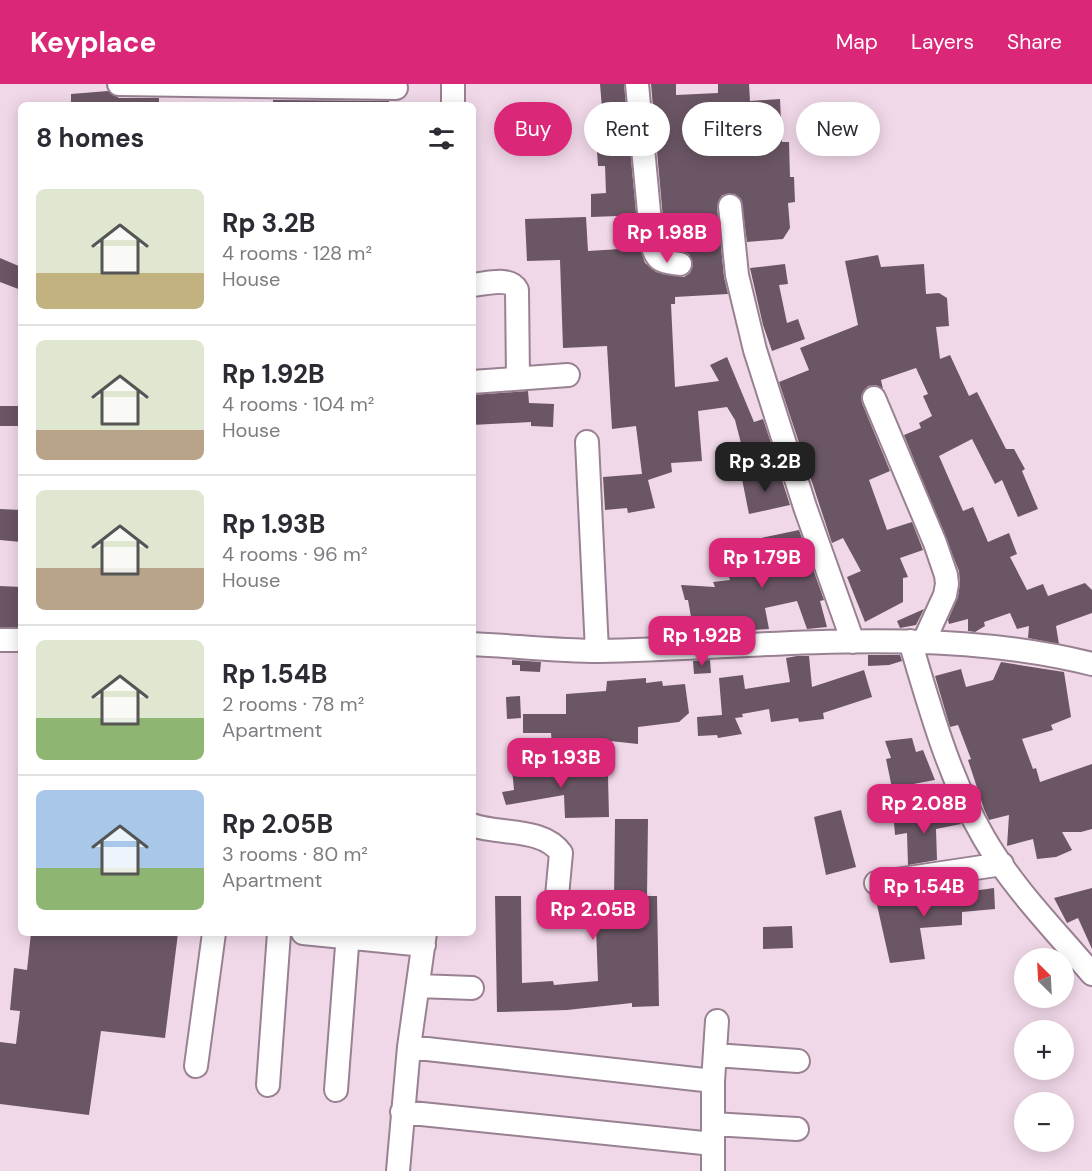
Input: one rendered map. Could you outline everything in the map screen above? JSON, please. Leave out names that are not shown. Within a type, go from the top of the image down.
[{"type":"street","points":[[118,84],[395,92]]},
{"type":"street","points":[[453,84],[453,102]]},
{"type":"street","points":[[637,84],[652,244],[655,255],[662,262],[680,264]]},
{"type":"street","points":[[730,206],[737,275],[755,350],[806,507],[854,642]]},
{"type":"street","points":[[476,285],[508,282],[515,286],[518,378]]},
{"type":"street","points":[[476,382],[568,375]]},
{"type":"street","points":[[874,398],[935,543],[946,575],[945,595],[917,641],[958,786],[984,838],[1016,885],[1092,974]]},
{"type":"street","points":[[587,442],[597,651]]},
{"type":"street","points":[[0,640],[18,640]]},
{"type":"street","points":[[476,644],[597,651],[917,641],[1052,654],[1092,664]]},
{"type":"street","points":[[476,826],[486,830],[537,837],[554,844],[561,853],[557,896]]},
{"type":"street","points":[[876,883],[1002,864]]},
{"type":"street","points":[[196,1066],[214,936]]},
{"type":"street","points":[[268,1085],[279,936]]},
{"type":"street","points":[[336,1089],[348,936],[424,939],[409,1047],[398,1171]]},
{"type":"street","points":[[418,986],[472,988]]},
{"type":"street","points":[[712,1171],[713,1081],[717,1021]]},
{"type":"street","points":[[409,1047],[713,1081]]},
{"type":"street","points":[[715,1054],[798,1061]]},
{"type":"street","points":[[402,1112],[713,1134],[797,1129]]},
{"type":"building","points":[[600,84],[624,84],[626,102],[602,102]]},
{"type":"building","points":[[651,84],[676,84],[676,95],[718,93],[718,84],[749,84],[750,101],[780,99],[780,102],[682,102],[682,156],[784,156],[784,142],[789,142],[790,177],[794,177],[795,202],[788,203],[790,228],[783,239],[747,242],[741,199],[735,194],[722,195],[717,207],[724,277],[728,294],[675,297],[675,304],[671,304],[675,387],[719,381],[710,365],[727,357],[754,422],[763,419],[771,443],[743,451],[735,420],[727,407],[698,411],[702,461],[671,463],[672,472],[648,480],[655,508],[628,513],[627,508],[605,510],[603,477],[642,474],[636,426],[612,429],[607,346],[563,348],[560,260],[527,261],[525,219],[586,217],[588,251],[620,249],[618,216],[591,217],[591,194],[606,193],[605,166],[598,166],[597,156],[631,156],[639,245],[645,263],[656,272],[684,277],[690,273],[693,265],[689,254],[668,248],[665,241],[657,156],[670,156],[670,102],[653,102]]},
{"type":"building","points":[[108,91],[119,98],[159,98],[159,102],[71,102],[71,94]]},
{"type":"building","points":[[273,100],[389,101],[389,102],[273,102]]},
{"type":"building","points":[[878,255],[881,267],[924,264],[926,294],[939,293],[947,298],[949,326],[936,327],[940,359],[950,355],[969,396],[977,392],[1006,449],[1014,449],[1025,469],[1022,471],[1038,509],[1018,517],[1002,480],[995,484],[972,439],[939,456],[963,511],[973,507],[988,542],[1009,533],[1017,554],[1010,557],[1027,590],[1043,584],[1048,596],[1085,583],[1092,590],[1092,613],[1056,626],[1059,644],[1028,638],[1029,626],[1017,629],[1010,613],[984,622],[985,626],[975,632],[968,631],[968,619],[949,624],[948,620],[958,597],[959,571],[904,435],[921,428],[919,423],[932,416],[923,396],[928,394],[916,368],[881,380],[883,389],[876,385],[868,386],[861,396],[890,471],[869,480],[887,530],[912,522],[923,550],[900,558],[908,577],[903,578],[903,602],[865,622],[847,577],[861,571],[843,538],[832,543],[779,382],[809,370],[800,348],[858,325],[845,261]]},
{"type":"building","points":[[0,258],[18,266],[18,289],[0,282]]},
{"type":"building","points":[[785,264],[788,284],[779,285],[787,323],[798,319],[805,339],[772,351],[763,325],[750,268]]},
{"type":"building","points":[[528,391],[529,403],[554,404],[553,427],[531,426],[531,422],[476,425],[476,395]]},
{"type":"building","points":[[0,406],[18,406],[18,426],[0,426]]},
{"type":"building","points":[[779,471],[790,505],[749,514],[742,479]]},
{"type":"building","points":[[0,509],[18,510],[18,542],[0,540]]},
{"type":"building","points":[[799,530],[824,600],[820,601],[827,627],[807,629],[797,601],[765,608],[769,629],[725,632],[726,617],[693,628],[688,600],[685,600],[681,585],[715,587],[713,582],[730,580],[729,577],[761,575],[752,540]]},
{"type":"building","points":[[0,586],[18,587],[18,627],[0,627]]},
{"type":"building","points":[[924,609],[916,625],[900,628],[897,621]]},
{"type":"building","points":[[868,655],[900,655],[902,661],[889,665],[868,666]]},
{"type":"building","points":[[809,656],[812,687],[864,670],[872,697],[823,713],[824,719],[799,722],[798,718],[771,722],[769,709],[742,714],[743,717],[735,718],[742,734],[718,738],[717,735],[698,736],[697,717],[722,715],[719,678],[743,675],[745,689],[790,682],[786,658]]},
{"type":"building","points":[[512,660],[541,662],[540,672],[520,671],[520,665],[512,665]]},
{"type":"building","points":[[710,660],[711,673],[694,674],[693,661]]},
{"type":"building","points":[[1001,662],[1064,672],[1071,717],[1051,725],[1053,730],[1022,739],[1040,782],[1092,764],[1092,829],[1081,832],[1062,832],[1072,850],[1056,857],[1037,859],[1033,839],[1007,846],[1009,815],[989,820],[968,760],[971,759],[958,725],[950,727],[935,676],[961,669],[966,687],[993,680]]},
{"type":"building","points":[[646,678],[646,683],[662,681],[663,686],[685,684],[689,713],[679,722],[638,727],[638,744],[610,741],[552,744],[551,733],[523,733],[523,714],[566,714],[566,694],[606,691],[607,681]]},
{"type":"building","points":[[520,696],[521,718],[507,719],[506,697]]},
{"type":"building","points":[[912,738],[916,752],[923,750],[935,780],[892,788],[886,759],[891,758],[885,741]]},
{"type":"building","points":[[566,758],[569,777],[608,776],[609,817],[565,818],[564,795],[506,805],[502,792],[514,790],[512,769],[547,765],[546,759]]},
{"type":"building","points":[[841,810],[856,867],[826,875],[814,817]]},
{"type":"building","points":[[954,810],[961,824],[936,829],[937,860],[908,865],[907,833],[895,835],[894,822]]},
{"type":"building","points":[[615,819],[648,819],[647,896],[657,896],[659,1006],[632,1007],[632,1003],[567,1010],[497,1012],[495,896],[521,896],[522,983],[553,981],[554,985],[598,981],[595,901],[614,900]]},
{"type":"building","points":[[994,888],[995,909],[962,912],[962,925],[920,928],[925,959],[890,963],[875,896],[914,891],[916,899]]},
{"type":"building","points":[[1092,888],[1092,949],[1078,918],[1067,923],[1054,898]]},
{"type":"building","points":[[792,926],[793,948],[763,949],[763,927]]},
{"type":"building","points":[[31,936],[178,936],[165,1038],[101,1031],[89,1115],[0,1104],[0,1042],[16,1044],[20,1011],[10,1010],[14,968],[27,970]]}]
